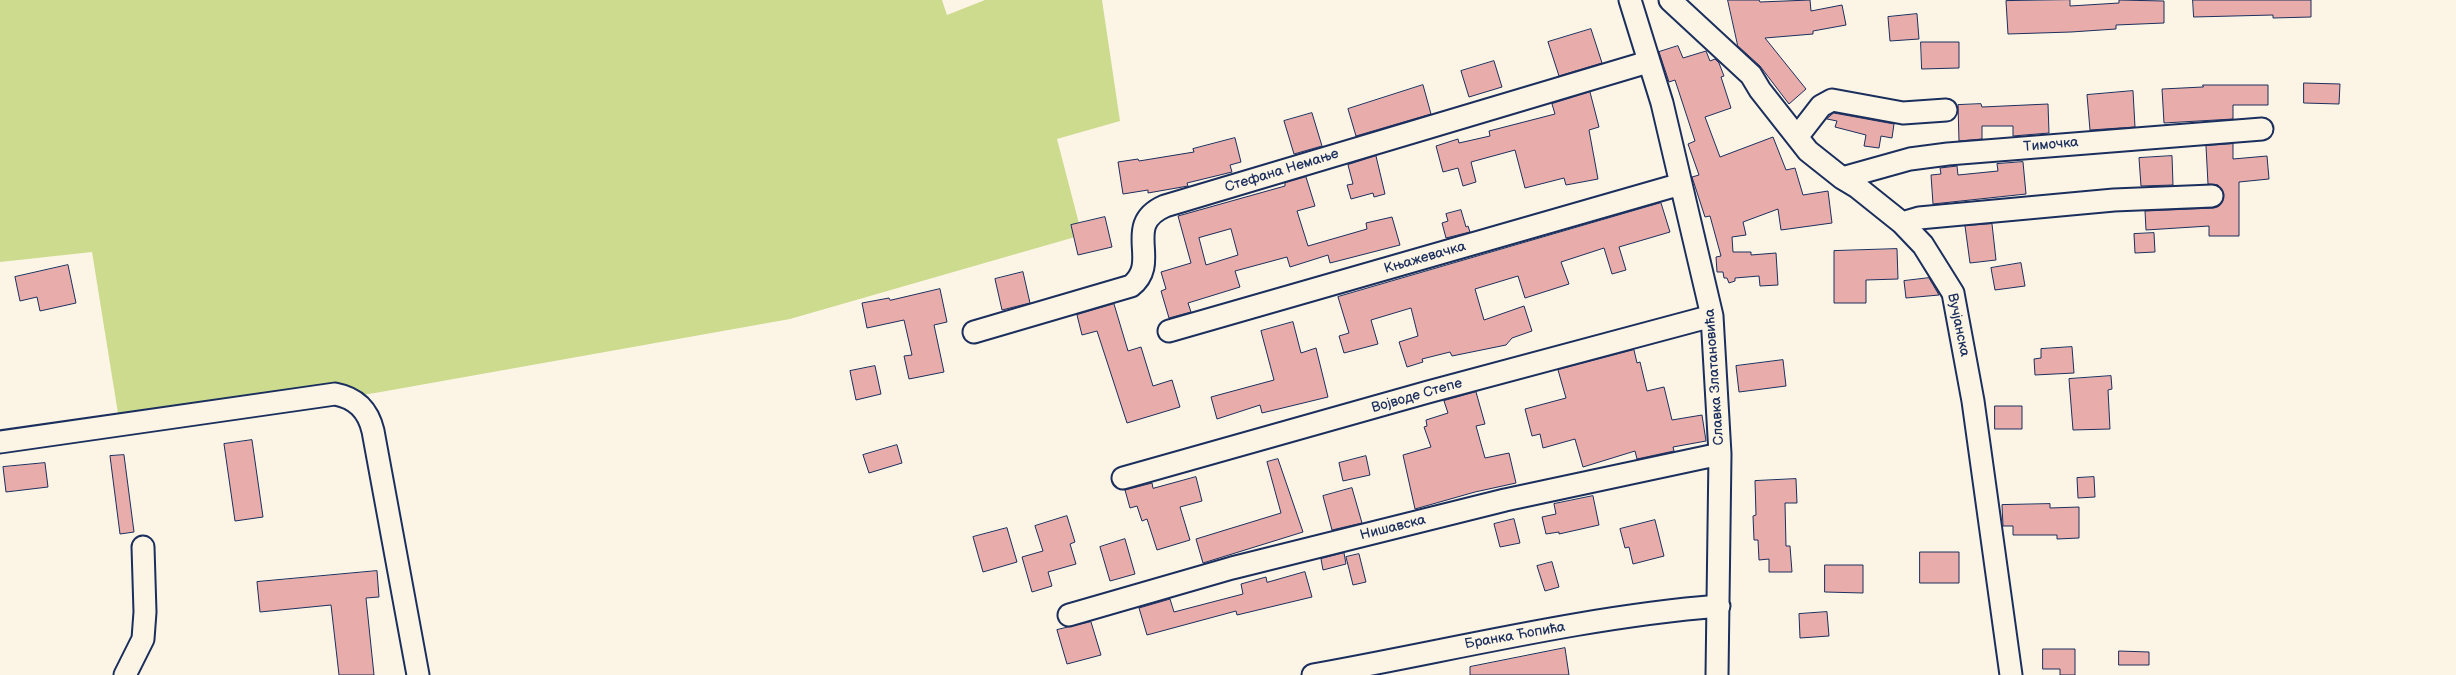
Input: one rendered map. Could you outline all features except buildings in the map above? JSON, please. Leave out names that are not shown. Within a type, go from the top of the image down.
[{"type":"street","name":"Славка Златановића","points":[[1630,0],[1662,103],[1712,316],[1720,454],[1717,675]]},
{"type":"street","name":"Вучјанска","points":[[1670,0],[1751,75],[1760,90],[1808,152],[1842,178],[1857,186],[1902,223],[1923,244],[1953,292],[1974,401],[2011,675]]},
{"type":"street","name":"Стефана Немање","points":[[974,332],[1131,286],[1139,280],[1143,272],[1144,224],[1155,211],[1165,206],[1648,62]]},
{"type":"street","points":[[1796,137],[1821,106],[1832,100],[1903,112],[1946,110]]},
{"type":"street","name":"Тимочка","points":[[1842,178],[1910,159],[1948,154],[2262,129]]},
{"type":"street","name":"Књажевачка","points":[[1169,331],[1681,184]]},
{"type":"street","points":[[1902,223],[1919,218],[2114,200],[2212,196]]},
{"type":"street","name":"Војводе Степе","points":[[1123,478],[1428,392],[1712,316]]},
{"type":"street","points":[[0,442],[334,394],[353,400],[366,413],[373,431],[418,675]]},
{"type":"street","name":"Нишавска","points":[[1069,614],[1232,568],[1496,502],[1720,454]]},
{"type":"street","points":[[125,675],[143,639],[145,612],[143,547]]},
{"type":"street","name":"Бранка Ћопића","points":[[1313,675],[1517,635],[1687,608],[1719,606]]},
{"type":"green space","points":[[0,0],[942,0],[947,15],[985,0],[1102,0],[1120,121],[1057,139],[1082,235],[790,319],[375,393],[121,432],[92,252],[0,262]]}]
